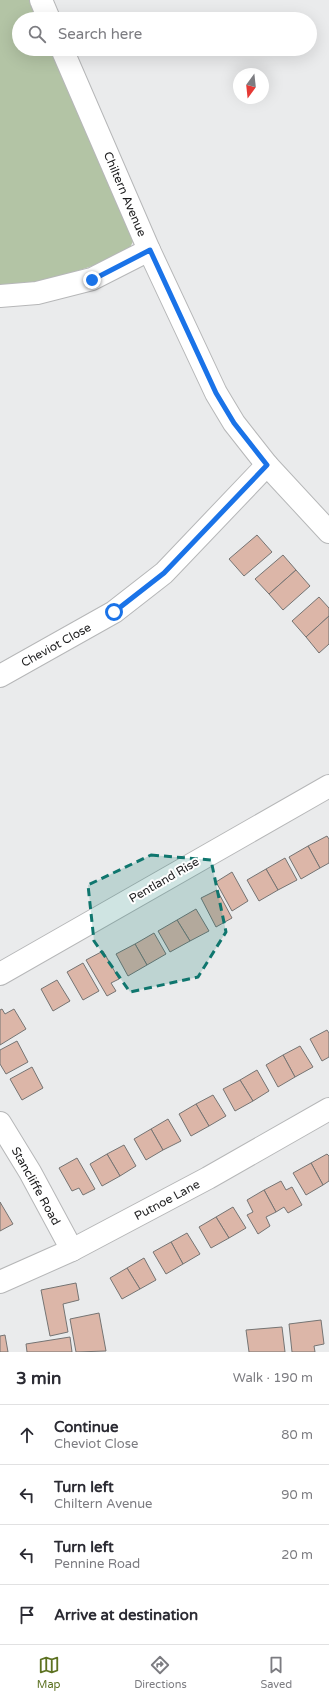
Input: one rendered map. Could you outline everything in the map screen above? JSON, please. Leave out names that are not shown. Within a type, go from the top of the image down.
[{"type":"street","points":[[41,0],[46,12]]},
{"type":"street","name":"Chiltern Avenue","points":[[65,56],[150,250],[216,393],[234,423],[267,465],[329,532]]},
{"type":"street","points":[[0,296],[37,293],[92,280],[150,250]]},
{"type":"street","name":"Cheviot Close","points":[[0,676],[114,612],[164,573],[267,465]]},
{"type":"street","name":"Pentland Rise","points":[[0,974],[329,786]]},
{"type":"street","name":"Putnoe Lane","points":[[0,1282],[72,1250],[208,1178],[329,1109]]},
{"type":"street","name":"Stancliffe Road","points":[[0,1123],[30,1172],[72,1250]]},
{"type":"highlighted area","points":[[151,855],[211,860],[226,932],[198,977],[130,992],[94,941],[88,885]]},
{"type":"green space","points":[[0,0],[33,0],[39,12],[12,12],[12,56],[59,56],[139,230],[126,255],[37,284],[0,285]]},
{"type":"building","points":[[257,535],[272,552],[244,576],[229,559]]},
{"type":"building","points":[[283,555],[296,570],[269,594],[255,579]]},
{"type":"building","points":[[296,570],[310,586],[283,610],[269,594]]},
{"type":"building","points":[[319,597],[329,608],[329,616],[306,637],[292,621]]},
{"type":"building","points":[[329,616],[329,644],[319,653],[306,637]]},
{"type":"building","points":[[327,836],[329,839],[329,863],[320,868],[308,846]]},
{"type":"building","points":[[308,846],[320,868],[301,879],[289,857]]},
{"type":"building","points":[[285,858],[297,880],[278,890],[266,869]]},
{"type":"building","points":[[266,869],[278,890],[259,901],[247,880]]},
{"type":"building","points":[[232,872],[248,901],[232,911],[216,882]]},
{"type":"building","points":[[217,890],[232,918],[216,927],[201,898]]},
{"type":"building","points":[[196,909],[209,931],[190,941],[177,920]]},
{"type":"building","points":[[177,920],[190,941],[170,952],[158,931]]},
{"type":"building","points":[[154,933],[166,954],[147,965],[135,944]]},
{"type":"building","points":[[135,944],[147,965],[128,976],[116,954]]},
{"type":"building","points":[[103,951],[119,979],[111,983],[116,991],[107,996],[86,960]]},
{"type":"building","points":[[83,963],[99,991],[83,1000],[67,972]]},
{"type":"building","points":[[57,980],[70,1001],[53,1011],[41,989]]},
{"type":"building","points":[[2,1009],[5,1014],[14,1009],[26,1029],[0,1045],[0,1010]]},
{"type":"building","points":[[327,1030],[329,1033],[329,1057],[322,1061],[310,1039]]},
{"type":"building","points":[[17,1041],[28,1062],[6,1074],[0,1064],[0,1050]]},
{"type":"building","points":[[300,1046],[313,1067],[295,1077],[283,1055]]},
{"type":"building","points":[[283,1055],[295,1077],[278,1087],[266,1065]]},
{"type":"building","points":[[32,1067],[43,1088],[22,1100],[10,1079]]},
{"type":"building","points":[[257,1070],[269,1091],[253,1101],[240,1080]]},
{"type":"building","points":[[240,1080],[253,1101],[235,1111],[223,1089]]},
{"type":"building","points":[[213,1095],[226,1116],[209,1126],[196,1104]]},
{"type":"building","points":[[196,1104],[209,1126],[191,1136],[179,1114]]},
{"type":"building","points":[[168,1119],[181,1141],[163,1150],[151,1129]]},
{"type":"building","points":[[151,1129],[163,1150],[146,1160],[134,1139]]},
{"type":"building","points":[[124,1145],[136,1166],[120,1176],[107,1154]]},
{"type":"building","points":[[107,1154],[120,1176],[102,1186],[90,1164]]},
{"type":"building","points":[[327,1154],[329,1156],[329,1181],[323,1185],[311,1163]]},
{"type":"building","points":[[77,1158],[95,1189],[83,1195],[79,1188],[72,1191],[59,1168]]},
{"type":"building","points":[[311,1163],[323,1185],[306,1195],[293,1173]]},
{"type":"building","points":[[281,1181],[286,1190],[292,1187],[302,1205],[288,1213],[284,1207],[276,1212],[264,1190]]},
{"type":"building","points":[[264,1190],[276,1212],[266,1217],[270,1226],[258,1234],[247,1215],[253,1212],[247,1200]]},
{"type":"building","points":[[0,1202],[13,1224],[0,1231]]},
{"type":"building","points":[[233,1207],[246,1228],[229,1238],[216,1217]]},
{"type":"building","points":[[216,1217],[229,1238],[211,1248],[199,1227]]},
{"type":"building","points":[[187,1233],[200,1254],[183,1264],[171,1242]]},
{"type":"building","points":[[171,1242],[183,1264],[166,1274],[153,1252]]},
{"type":"building","points":[[144,1258],[156,1280],[140,1289],[127,1268]]},
{"type":"building","points":[[127,1268],[140,1289],[122,1299],[110,1278]]},
{"type":"building","points":[[76,1283],[79,1300],[63,1304],[68,1332],[50,1336],[41,1290]]},
{"type":"building","points":[[99,1313],[106,1351],[76,1352],[70,1319]]},
{"type":"building","points":[[321,1320],[324,1344],[314,1346],[315,1352],[292,1352],[289,1324]]},
{"type":"building","points":[[282,1327],[285,1352],[249,1352],[246,1330]]},
{"type":"building","points":[[5,1335],[8,1352],[0,1352],[0,1336]]},
{"type":"building","points":[[70,1337],[72,1352],[27,1352],[26,1344]]},
{"type":"route","points":[[92,280],[150,250],[216,393],[234,423],[267,465],[164,573],[114,612]]}]
